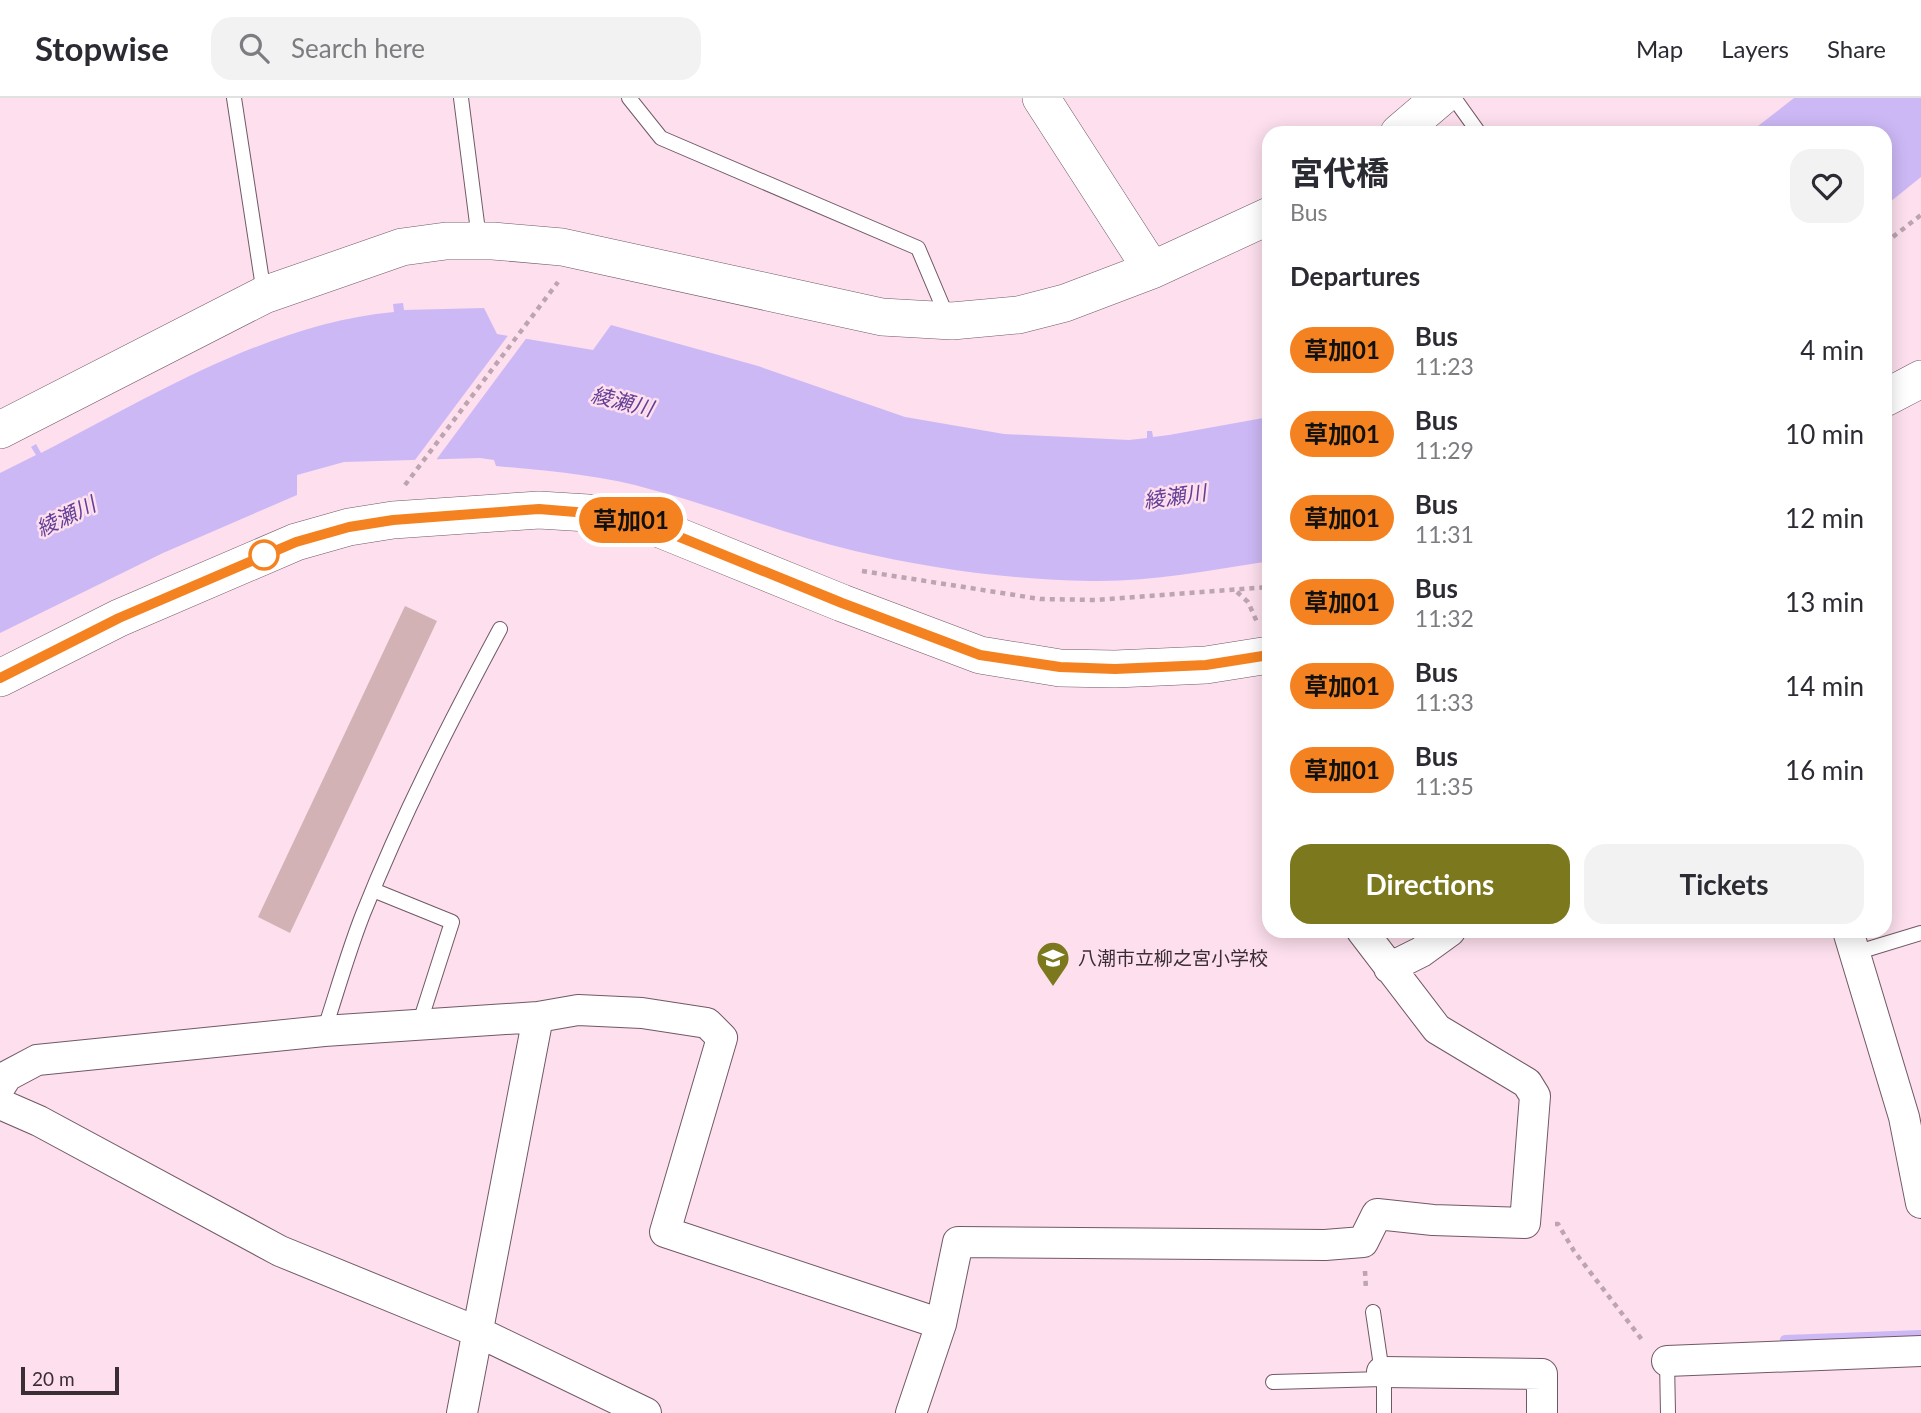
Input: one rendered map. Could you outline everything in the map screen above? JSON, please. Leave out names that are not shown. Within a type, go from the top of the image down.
[{"type":"street","points":[[1041,98],[1152,270]]},
{"type":"street","points":[[1407,126],[1440,98]]},
{"type":"street","points":[[0,430],[264,295],[402,247],[479,241],[562,247],[882,317],[948,320],[1018,315],[1065,303],[1152,270],[1262,220]]},
{"type":"street","points":[[1892,394],[1921,379]]},
{"type":"street","points":[[0,678],[119,618],[296,542],[349,527],[393,520],[539,509],[602,515],[660,529],[842,603],[980,655],[1060,667],[1115,669],[1206,665],[1262,643]]},
{"type":"street","points":[[911,1413],[941,1324],[958,1242],[1311,1245],[1363,1242],[1377,1213],[1433,1220],[1525,1223],[1535,1096],[1527,1083],[1437,1028],[1396,964],[1369,938]]},
{"type":"street","points":[[1388,938],[1396,964]]},
{"type":"street","points":[[1396,964],[1439,938]]},
{"type":"street","points":[[1852,942],[1912,1115],[1921,1203]]},
{"type":"street","points":[[646,1413],[478,1332],[280,1251],[51,1127],[2,1083],[37,1060],[324,1031],[538,1017],[578,1010],[642,1013],[707,1023],[722,1038],[664,1232],[941,1324]]},
{"type":"street","points":[[462,1413],[538,1017]]},
{"type":"street","points":[[1667,1362],[1921,1351]]},
{"type":"street","points":[[1383,1375],[1542,1374],[1542,1413]]},
{"type":"lane","points":[[234,98],[264,295]]},
{"type":"lane","points":[[461,98],[479,241]]},
{"type":"lane","points":[[629,98],[661,138],[918,248],[948,320]]},
{"type":"lane","points":[[1454,98],[1474,126]]},
{"type":"lane","points":[[324,1031],[373,890],[441,739],[500,629]]},
{"type":"lane","points":[[373,890],[452,922],[419,1025]]},
{"type":"lane","points":[[1892,937],[1921,933]]},
{"type":"lane","points":[[1852,942],[1883,938]]},
{"type":"lane","points":[[1373,1311],[1383,1375],[1384,1413]]},
{"type":"lane","points":[[1667,1362],[1668,1413]]},
{"type":"lane","points":[[1273,1382],[1383,1375]]},
{"type":"path","points":[[1892,238],[1921,215]]},
{"type":"path","points":[[404,487],[559,280]]},
{"type":"path","points":[[857,570],[1040,599],[1096,600],[1216,589],[1236,592],[1262,588]]},
{"type":"path","points":[[1236,592],[1248,602],[1262,637]]},
{"type":"path","points":[[1525,1223],[1558,1224],[1574,1251],[1647,1347],[1664,1356],[1667,1362]]},
{"type":"path","points":[[1363,1242],[1366,1303],[1373,1311]]},
{"type":"water","points":[[1794,98],[1921,98],[1921,177],[1892,200],[1892,126],[1758,126]]},
{"type":"water","name":"綾瀬川","points":[[403,303],[404,310],[484,308],[497,334],[593,350],[611,325],[758,366],[905,417],[1004,434],[1129,440],[1147,438],[1147,431],[1152,431],[1153,437],[1262,418],[1262,562],[1134,580],[1062,580],[1002,576],[913,563],[855,551],[678,497],[594,477],[496,466],[494,460],[480,458],[344,462],[297,475],[297,495],[163,553],[0,633],[0,473],[36,455],[31,447],[36,444],[41,453],[168,387],[256,347],[347,319],[394,312],[393,304]]},
{"type":"pier","points":[[510,333],[528,336],[433,464],[412,464]]},
{"type":"building","points":[[405,606],[437,621],[290,933],[258,917]]},
{"type":"waterway","points":[[1785,1340],[1921,1335]]},
{"type":"bus line","name":"草加01","points":[[0,678],[119,618],[296,542],[349,527],[393,520],[471,512],[539,509],[588,513],[660,529],[913,631],[980,655],[1060,667],[1115,669],[1206,665],[1262,656]]},
{"type":"place","name":"八潮市立柳之宮小学校","points":[[1053,988]]}]
